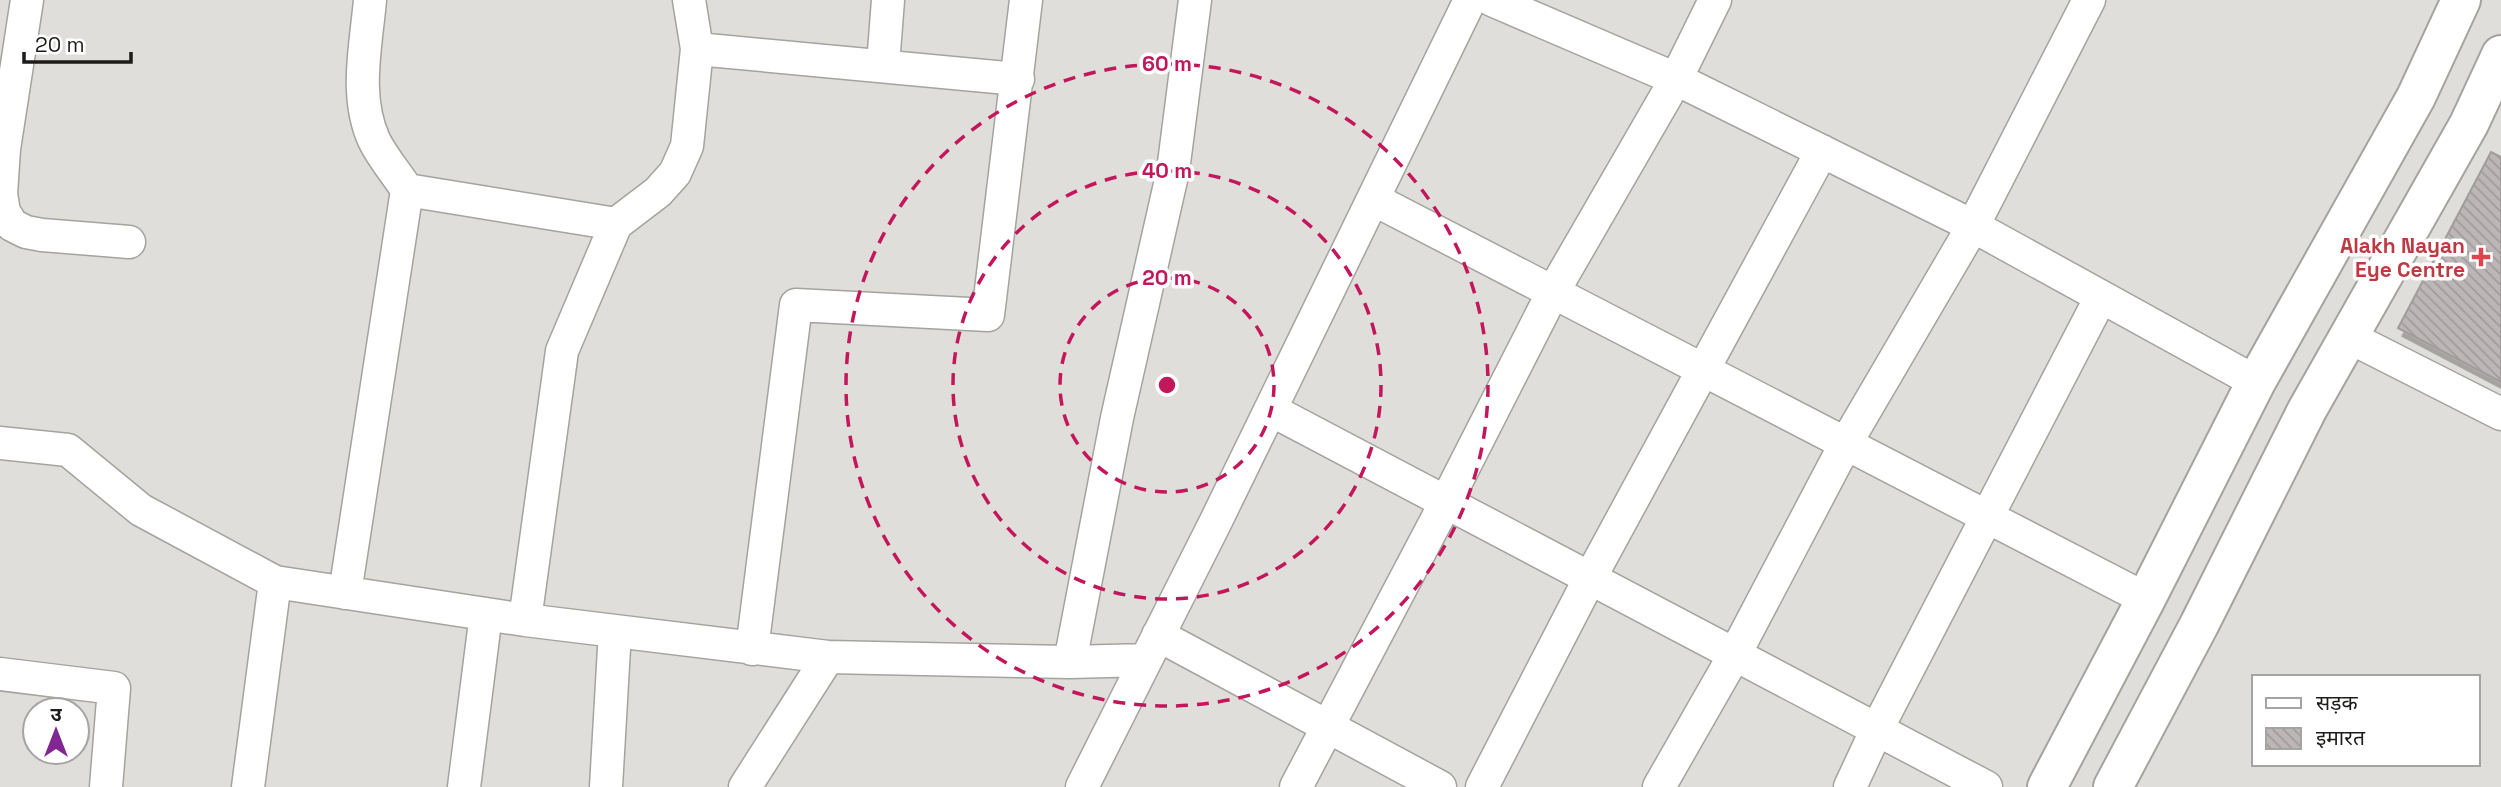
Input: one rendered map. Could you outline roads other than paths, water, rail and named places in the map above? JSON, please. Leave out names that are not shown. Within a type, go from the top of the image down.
[{"type":"main road","points":[[2047,787],[2256,382],[2416,97],[2461,0]]},
{"type":"main road","points":[[2113,787],[2199,625],[2307,410],[2469,124],[2501,55]]},
{"type":"street","points":[[27,0],[4,149],[1,194],[4,212],[12,225],[26,232],[129,243]]},
{"type":"street","points":[[345,593],[407,190],[374,140],[364,104],[361,85],[370,0]]},
{"type":"street","points":[[525,620],[562,351],[616,224],[675,173],[688,146],[697,49],[689,0]]},
{"type":"street","points":[[883,65],[888,0]]},
{"type":"street","points":[[752,649],[796,305],[988,315],[1027,0]]},
{"type":"street","points":[[1070,662],[1117,418],[1172,171],[1195,0]]},
{"type":"street","points":[[1082,787],[1271,410],[1470,0]]},
{"type":"street","points":[[1492,0],[1676,79],[1973,226],[2256,382]]},
{"type":"street","points":[[1296,787],[1553,292],[1676,79],[1716,0]]},
{"type":"street","points":[[1660,787],[1735,654],[1846,443],[1973,226],[2089,0]]},
{"type":"street","points":[[697,49],[1018,79]]},
{"type":"street","points":[[1482,787],[1590,578],[1822,151]]},
{"type":"street","points":[[407,190],[616,224]]},
{"type":"street","points":[[1373,199],[2146,599]]},
{"type":"street","points":[[1850,787],[1877,729],[2101,297]]},
{"type":"street","points":[[2348,337],[2501,414]]},
{"type":"street","points":[[1271,410],[1986,787]]},
{"type":"street","points":[[0,443],[68,450],[141,510],[275,582],[525,620],[828,657],[1070,662],[1152,648],[1327,726],[1440,787]]},
{"type":"street","points":[[248,787],[275,582]]},
{"type":"street","points":[[464,787],[486,614]]},
{"type":"street","points":[[606,787],[614,631]]},
{"type":"street","points":[[745,787],[828,657]]},
{"type":"street","points":[[0,674],[114,688],[106,787]]},
{"type":"place","name":"Alakh Nayan Eye Centre","points":[[2481,257]]}]
